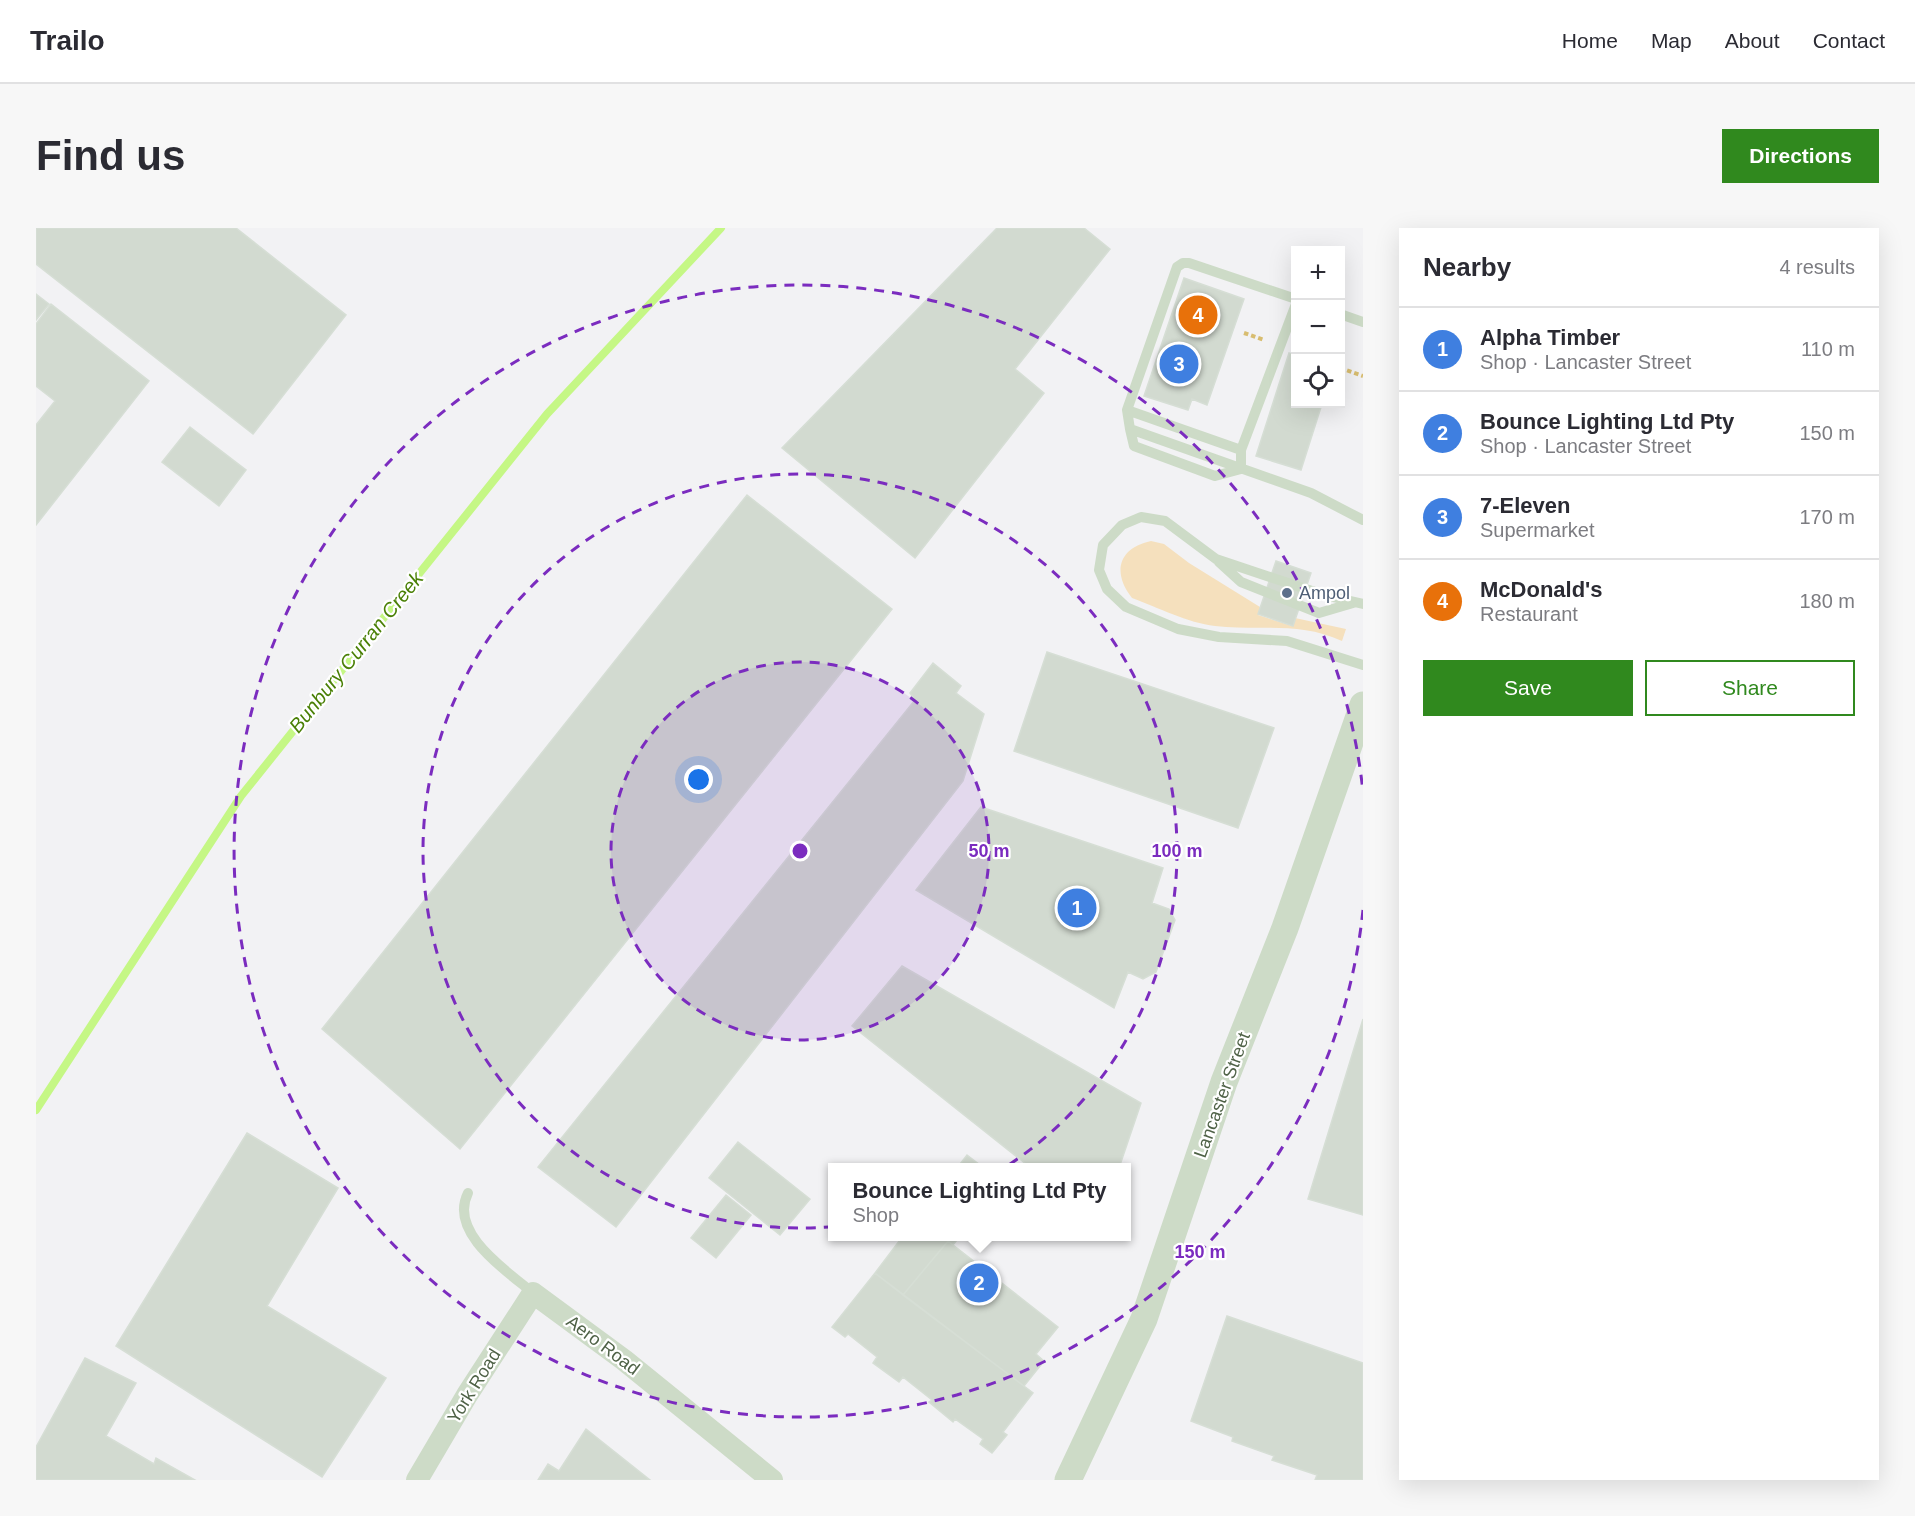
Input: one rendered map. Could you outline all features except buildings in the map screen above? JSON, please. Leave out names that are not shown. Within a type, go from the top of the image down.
[{"type":"street","name":"Lancaster Street","points":[[1068,1480],[1144,1319],[1224,1082],[1285,928],[1363,705]]},
{"type":"street","name":"York Road","points":[[417,1480],[467,1395],[533,1293]]},
{"type":"street","name":"Aero Road","points":[[533,1293],[624,1360],[772,1480]]},
{"type":"lane","points":[[1291,297],[1183,263],[1177,267],[1127,410],[1130,429],[1311,493],[1363,520]]},
{"type":"lane","points":[[1345,315],[1363,322]]},
{"type":"lane","points":[[1241,469],[1241,450],[1291,317]]},
{"type":"lane","points":[[1127,410],[1241,450]]},
{"type":"lane","points":[[1358,604],[1319,613],[1241,582],[1216,559],[1165,521],[1141,517],[1122,525],[1102,545],[1099,570],[1107,589],[1126,607],[1178,629],[1219,637],[1287,641],[1363,665]]},
{"type":"lane","points":[[1216,559],[1358,604]]},
{"type":"lane","name":"Aero Road","points":[[468,1193],[463,1208],[467,1228],[497,1262],[533,1293]]},
{"type":"path","points":[[1345,369],[1363,376]]},
{"type":"shaded area","points":[[1151,541],[1164,544],[1189,563],[1260,607],[1258,615],[1292,626],[1295,618],[1346,629],[1342,641],[1326,635],[1295,629],[1205,624],[1132,598],[1122,580],[1122,563],[1131,549]]},
{"type":"waterway","name":"Bunbury Curran Creek","points":[[36,1110],[241,796],[547,414],[721,228]]},
{"type":"place","name":"McDonald's","points":[[1198,315]]},
{"type":"place","name":"7-Eleven","points":[[1179,364]]},
{"type":"place","name":"Ampol","points":[[1287,593]]},
{"type":"place","name":"Alpha Timber","points":[[1077,908]]},
{"type":"place","name":"Bounce Lighting Ltd Pty","points":[[979,1283]]}]
